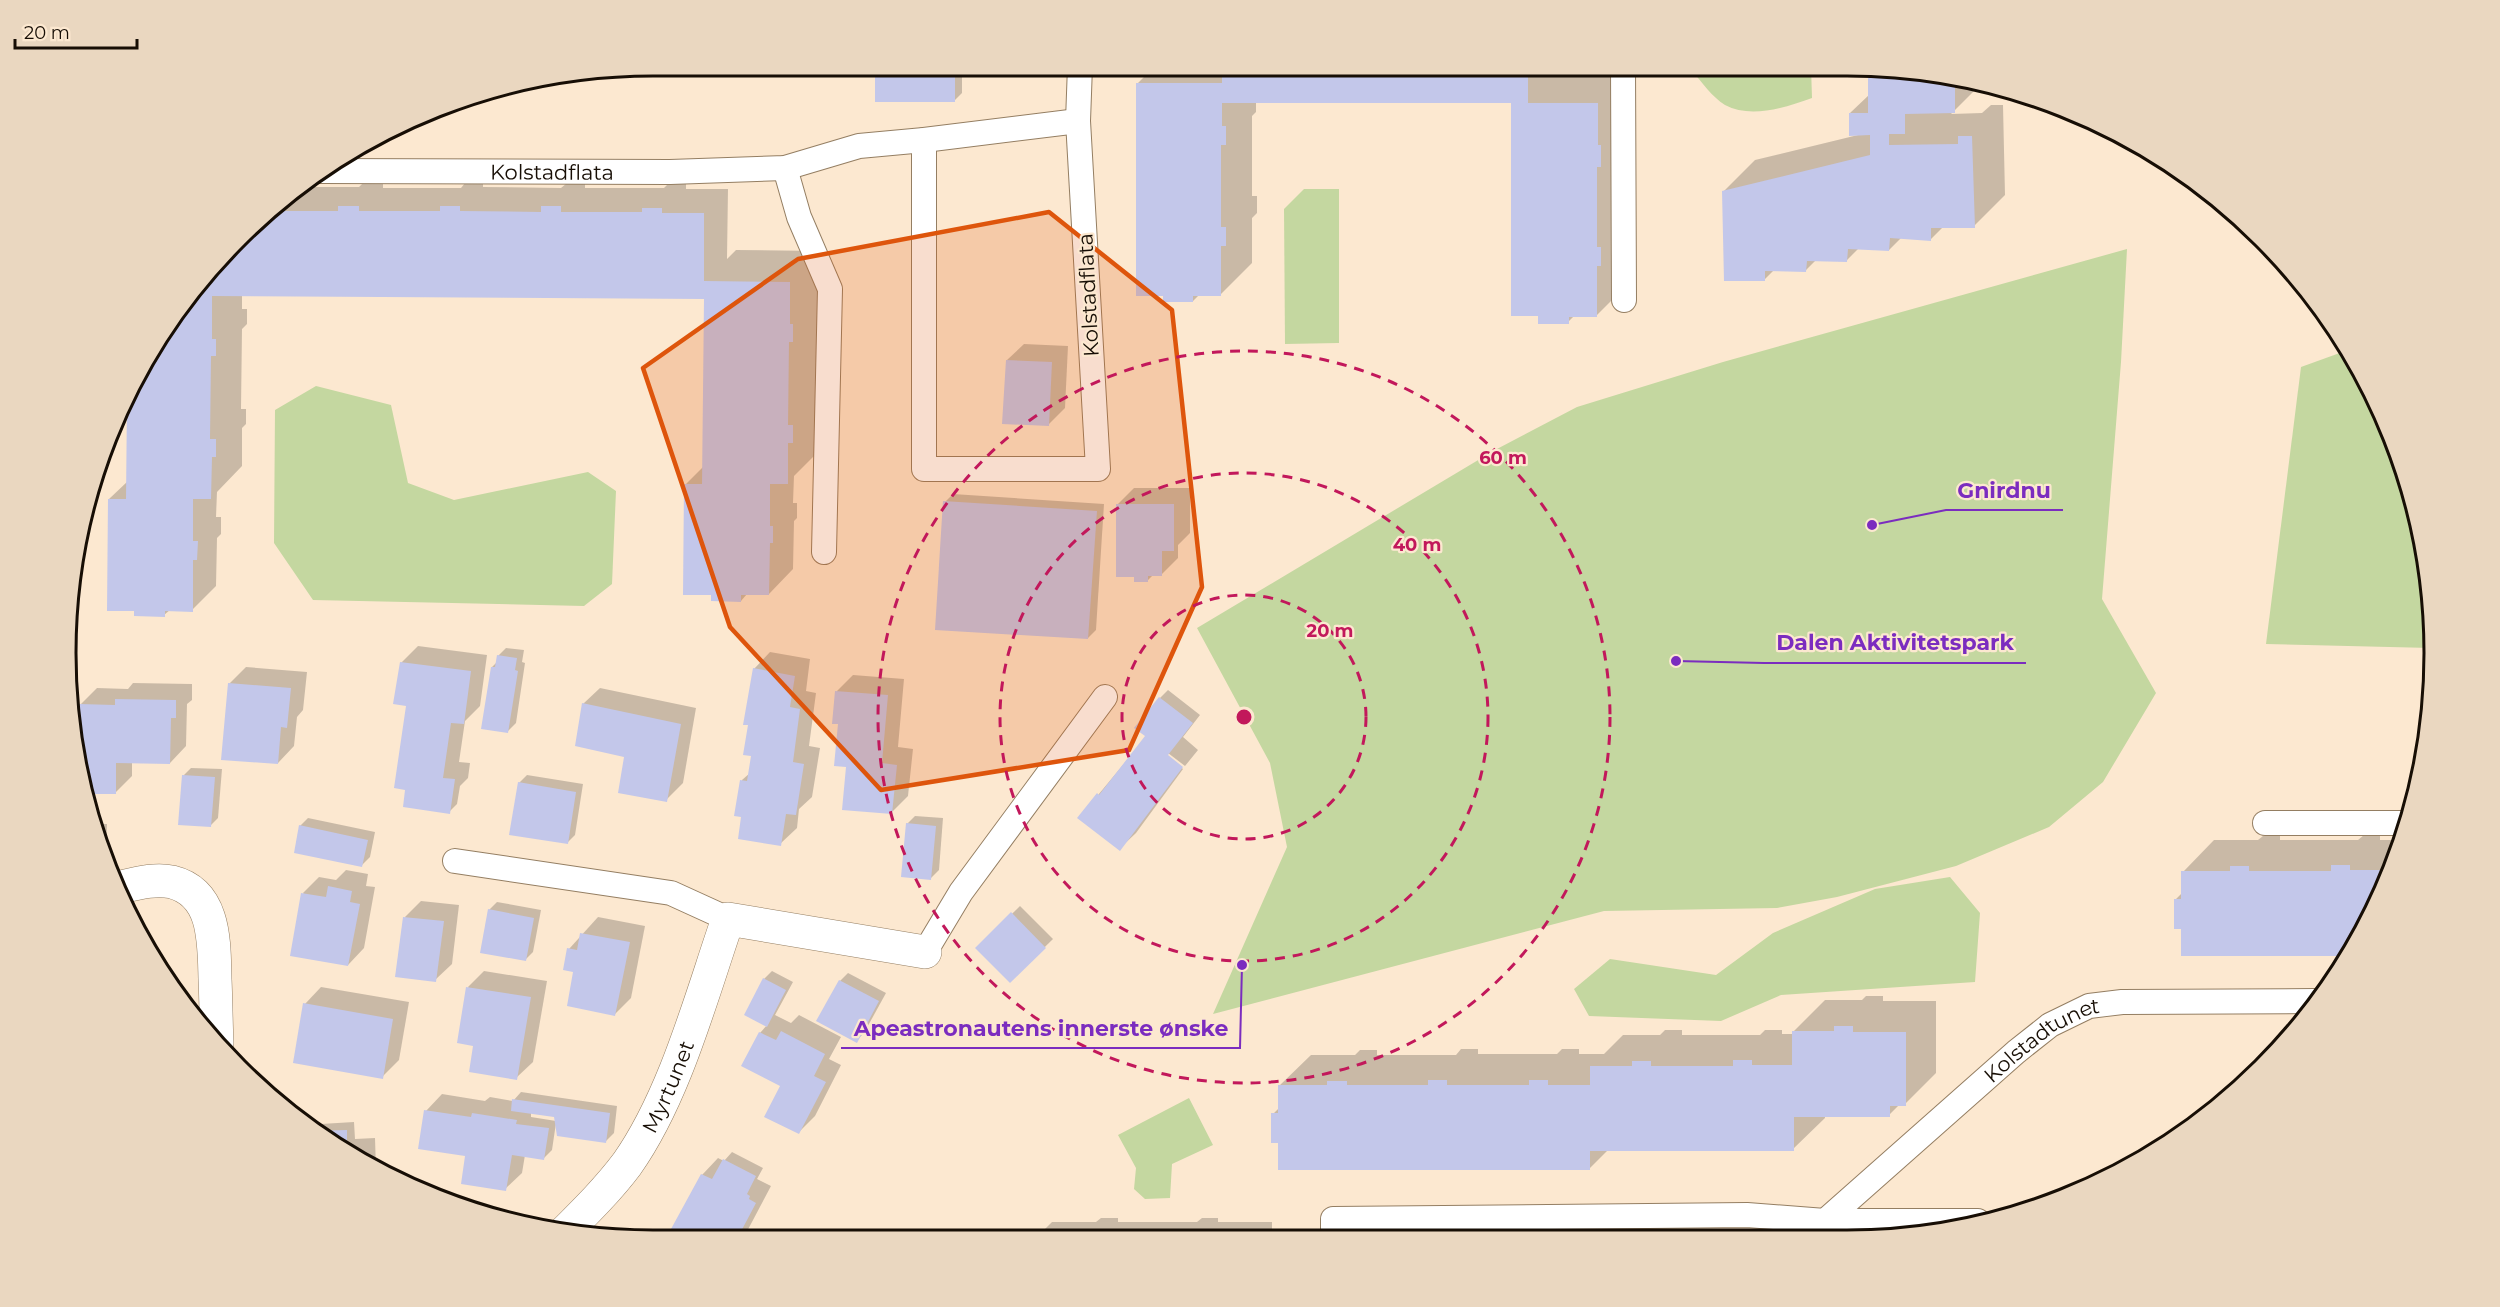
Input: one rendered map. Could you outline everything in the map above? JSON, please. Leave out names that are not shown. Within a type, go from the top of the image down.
[{"type":"street","points":[[126,886],[159,880],[174,882],[189,890],[200,900],[208,915],[213,934],[217,1030]]},
{"type":"street","points":[[728,919],[925,952]]},
{"type":"street","name":"Myrtunet","points":[[573,1225],[627,1164],[650,1126],[677,1064],[728,919]]},
{"type":"lane","name":"Kolstadflata","points":[[924,140],[924,469],[1098,469],[1078,121],[1080,76]]},
{"type":"lane","points":[[1623,76],[1624,300]]},
{"type":"lane","name":"Kolstadflata","points":[[338,171],[670,172],[785,168],[859,146],[1078,121]]},
{"type":"lane","points":[[785,168],[799,217],[830,289],[824,552]]},
{"type":"lane","points":[[925,952],[961,892],[1105,697]]},
{"type":"lane","points":[[2265,823],[2398,823]]},
{"type":"lane","points":[[454,861],[671,893],[728,919]]},
{"type":"lane","name":"Kolstadtunet","points":[[1825,1221],[2025,1045],[2050,1025],[2089,1006],[2121,1002],[2307,1001]]},
{"type":"lane","points":[[1333,1230],[1333,1219],[1747,1226],[1825,1221],[1948,1221]]},
{"type":"highlighted area","points":[[1049,212],[1172,310],[1202,587],[1129,750],[881,790],[730,627],[643,368],[798,259]]},
{"type":"green space","points":[[1696,76],[1811,76],[1812,98],[1769,110],[1746,111],[1725,105]]},
{"type":"green space","points":[[1304,189],[1339,189],[1339,343],[1285,344],[1284,209]]},
{"type":"green space","points":[[2127,249],[2121,362],[2102,599],[2156,693],[2103,782],[2049,827],[1956,866],[1837,897],[1777,908],[1604,911],[1213,1014],[1287,847],[1270,763],[1197,628],[1495,450],[1577,407],[1723,362]]},
{"type":"green space","points":[[2339,353],[2364,398],[2380,433],[2404,504],[2412,541],[2419,578],[2424,648],[2266,644],[2301,367]]},
{"type":"green space","points":[[316,386],[391,405],[408,483],[454,500],[588,472],[616,491],[612,584],[584,606],[313,600],[274,543],[275,410]]},
{"type":"green space","points":[[1950,877],[1980,913],[1975,982],[1781,995],[1721,1021],[1589,1016],[1574,989],[1610,959],[1716,975],[1773,933],[1875,889]]},
{"type":"green space","points":[[1189,1098],[1213,1145],[1172,1164],[1170,1198],[1145,1199],[1134,1189],[1136,1168],[1118,1135]]},
{"type":"building","points":[[875,76],[955,76],[955,102],[875,102]]},
{"type":"building","points":[[1222,76],[1528,76],[1528,103],[1598,103],[1598,145],[1601,145],[1601,167],[1597,167],[1597,247],[1601,247],[1601,266],[1597,266],[1597,317],[1569,317],[1569,324],[1538,324],[1538,316],[1511,316],[1511,103],[1222,103],[1222,126],[1226,126],[1226,145],[1221,145],[1221,227],[1226,227],[1226,246],[1221,246],[1221,296],[1193,296],[1193,302],[1163,302],[1163,296],[1136,296],[1136,83],[1222,83]]},
{"type":"building","points":[[1868,77],[1922,81],[1955,87],[1955,113],[1905,114],[1905,134],[1889,134],[1889,145],[1958,144],[1958,136],[1972,136],[1975,228],[1931,228],[1931,241],[1890,238],[1889,251],[1848,249],[1847,262],[1807,261],[1806,272],[1765,271],[1765,281],[1724,281],[1722,191],[1870,155],[1870,135],[1849,136],[1849,113],[1868,113]]},
{"type":"building","points":[[338,206],[359,206],[359,211],[440,211],[440,206],[460,206],[460,211],[541,212],[541,206],[561,206],[561,212],[642,212],[642,208],[662,208],[662,213],[704,213],[704,281],[790,282],[790,324],[793,324],[793,342],[789,342],[788,425],[793,425],[793,443],[788,443],[788,484],[770,484],[770,526],[773,526],[773,543],[770,543],[769,595],[741,595],[741,602],[711,601],[711,595],[683,595],[684,484],[702,484],[704,299],[212,296],[212,339],[216,339],[216,356],[211,356],[210,439],[216,439],[216,457],[212,457],[211,499],[193,499],[193,541],[198,541],[197,560],[193,560],[193,612],[165,611],[165,617],[134,616],[134,611],[107,611],[108,499],[126,499],[127,418],[154,365],[196,302],[245,245],[273,220],[284,211],[338,211]]},
{"type":"building","points":[[1006,360],[1052,362],[1049,426],[1002,424]]},
{"type":"building","points":[[943,501],[1097,511],[1088,639],[935,630]]},
{"type":"building","points":[[1116,504],[1174,504],[1174,551],[1162,551],[1162,576],[1148,576],[1148,582],[1134,582],[1134,577],[1116,577]]},
{"type":"building","points":[[497,655],[517,658],[515,670],[518,671],[508,733],[481,729],[491,667],[495,667]]},
{"type":"building","points":[[400,662],[471,671],[464,724],[451,723],[443,778],[455,779],[450,814],[403,807],[405,790],[394,788],[406,706],[393,704]]},
{"type":"building","points":[[753,668],[795,676],[790,707],[800,709],[793,762],[804,764],[796,815],[786,814],[781,846],[738,839],[741,817],[734,816],[740,780],[747,781],[751,756],[743,755],[748,725],[743,725]]},
{"type":"building","points":[[228,683],[291,688],[287,728],[281,727],[278,764],[221,760]]},
{"type":"building","points":[[835,691],[888,695],[882,763],[897,765],[892,814],[842,810],[846,767],[834,766],[838,724],[832,724]]},
{"type":"building","points":[[1159,697],[1193,723],[1168,755],[1183,767],[1120,851],[1077,818],[1097,793],[1099,795],[1145,736],[1134,728]]},
{"type":"building","points":[[115,699],[176,700],[176,718],[171,718],[170,764],[116,763],[116,794],[94,794],[81,729],[79,704],[115,705]]},
{"type":"building","points":[[582,703],[681,724],[667,802],[618,793],[624,757],[575,746]]},
{"type":"building","points":[[182,775],[215,777],[211,827],[178,825]]},
{"type":"building","points":[[518,782],[576,792],[568,844],[509,835]]},
{"type":"building","points":[[906,823],[936,826],[931,880],[901,877]]},
{"type":"building","points":[[299,825],[368,840],[362,867],[294,853]]},
{"type":"building","points":[[2331,865],[2350,865],[2350,870],[2381,870],[2364,909],[2337,956],[2181,956],[2181,929],[2174,929],[2174,899],[2181,899],[2181,871],[2230,871],[2230,866],[2249,866],[2249,871],[2331,871]]},
{"type":"building","points":[[328,886],[352,891],[350,902],[360,904],[348,966],[290,956],[301,893],[326,897]]},
{"type":"building","points":[[488,909],[534,918],[526,961],[480,953]]},
{"type":"building","points":[[1011,912],[1046,948],[1010,983],[975,948]]},
{"type":"building","points":[[403,917],[444,921],[436,982],[395,977]]},
{"type":"building","points":[[580,933],[630,942],[615,1016],[567,1006],[573,972],[563,970],[567,948],[577,950]]},
{"type":"building","points":[[763,978],[786,990],[767,1027],[744,1015]]},
{"type":"building","points":[[839,980],[879,1001],[857,1043],[816,1021]]},
{"type":"building","points":[[466,987],[531,997],[517,1080],[469,1072],[473,1046],[457,1043]]},
{"type":"building","points":[[303,1003],[393,1019],[383,1079],[293,1063]]},
{"type":"building","points":[[1834,1026],[1853,1026],[1853,1032],[1906,1032],[1906,1106],[1890,1106],[1890,1117],[1794,1117],[1794,1151],[1590,1151],[1590,1170],[1278,1170],[1278,1143],[1271,1143],[1271,1113],[1278,1113],[1278,1085],[1327,1085],[1327,1081],[1347,1081],[1347,1085],[1428,1085],[1428,1080],[1447,1080],[1447,1085],[1529,1085],[1529,1080],[1548,1080],[1548,1085],[1590,1085],[1590,1066],[1632,1066],[1632,1061],[1651,1061],[1651,1066],[1733,1066],[1733,1060],[1752,1060],[1752,1065],[1792,1065],[1792,1031],[1834,1031]]},
{"type":"building","points":[[781,1031],[825,1054],[814,1076],[826,1082],[799,1134],[764,1117],[780,1086],[741,1066],[759,1032],[776,1040]]},
{"type":"building","points":[[512,1099],[610,1113],[606,1143],[557,1136],[554,1117],[511,1111]]},
{"type":"building","points":[[424,1110],[471,1117],[472,1113],[517,1120],[516,1124],[549,1128],[544,1160],[512,1155],[506,1191],[461,1184],[465,1156],[418,1149]]},
{"type":"building","points":[[347,1130],[347,1142],[333,1133],[329,1131]]},
{"type":"building","points":[[723,1159],[756,1176],[747,1194],[750,1196],[749,1199],[756,1203],[742,1230],[670,1230],[701,1174],[712,1179]]},
{"type":"place","name":"Gnirdnu","points":[[1872,525]]},
{"type":"place","name":"Dalen Aktivitetspark","points":[[1676,661]]},
{"type":"place","name":"Apeastronautens innerste ønske","points":[[1242,965]]}]
